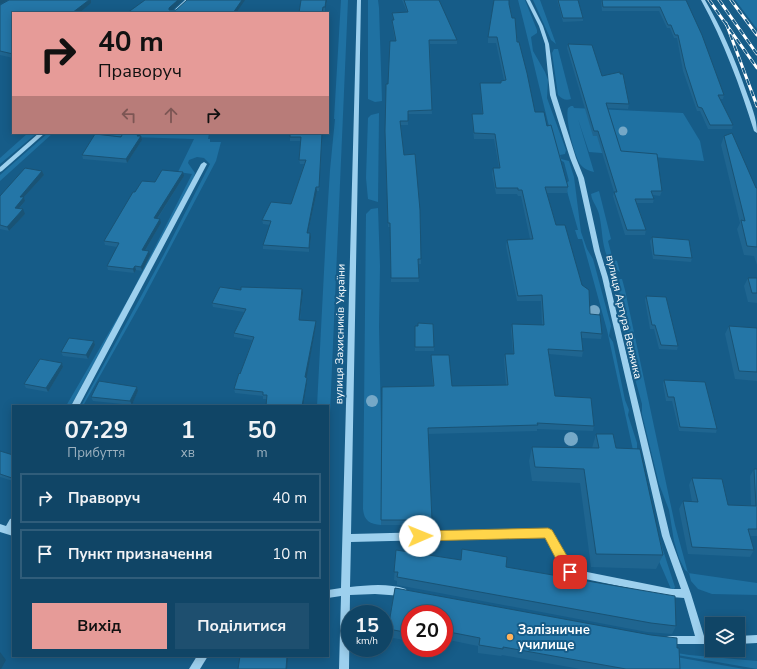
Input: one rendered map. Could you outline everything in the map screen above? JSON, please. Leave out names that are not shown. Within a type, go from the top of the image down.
[{"type":"street","points":[[174,12],[188,0]]},
{"type":"street","name":"вулиця Захисників України","points":[[344,669],[359,0]]},
{"type":"street","name":"вулиця Артура Венжика","points":[[528,0],[541,26],[547,44],[554,95],[573,158],[581,178],[597,251],[606,277],[618,336],[666,536],[687,594],[700,640]]},
{"type":"street","points":[[703,0],[717,24],[725,42],[757,130]]},
{"type":"street","points":[[0,170],[41,134]]},
{"type":"street","points":[[76,405],[204,164]]},
{"type":"street","points":[[347,538],[548,533],[570,572],[672,593],[687,594]]},
{"type":"street","points":[[329,594],[369,589],[387,589],[410,593]]},
{"type":"street","points":[[662,639],[705,640]]},
{"type":"street","points":[[745,640],[757,639]]},
{"type":"street","points":[[194,669],[202,657]]},
{"type":"shaded area","points":[[341,0],[348,0],[329,436],[329,405],[317,405],[326,233]]},
{"type":"shaded area","points":[[368,0],[378,0],[379,8],[382,101],[375,102],[368,99]]},
{"type":"shaded area","points":[[518,0],[525,0],[537,30],[537,33],[531,37],[533,51],[548,80],[547,98],[566,150],[565,154],[560,155],[561,159],[569,161],[574,177],[581,232],[587,249],[593,259],[611,326],[609,336],[613,342],[625,400],[629,410],[628,415],[637,443],[637,452],[661,544],[675,587],[674,589],[671,589],[655,552],[607,330],[582,239],[578,239],[575,230],[578,230],[565,184],[569,181],[564,162],[558,159],[547,120]]},
{"type":"shaded area","points":[[533,0],[540,0],[556,44],[551,40]]},
{"type":"shaded area","points":[[735,0],[757,0],[757,29],[736,1]]},
{"type":"shaded area","points":[[554,49],[558,49],[571,99],[567,100],[558,95],[552,53]]},
{"type":"shaded area","points":[[571,106],[574,108],[683,113],[700,141],[704,161],[589,152],[578,119],[594,172],[588,170],[580,164],[573,145],[567,113],[568,108]]},
{"type":"shaded area","points":[[379,113],[378,202],[368,199],[366,178],[368,118],[371,115]]},
{"type":"shaded area","points":[[27,134],[36,134],[0,164],[0,158]]},
{"type":"shaded area","points":[[47,134],[52,134],[0,181],[0,175]]},
{"type":"shaded area","points":[[88,134],[209,134],[208,139],[210,139],[210,142],[221,142],[216,161],[141,303],[84,405],[82,405],[163,256],[210,164],[204,158],[197,157],[189,160],[188,163],[195,173],[194,178],[106,346],[90,370],[72,405],[67,405],[129,298],[192,174],[178,172],[194,139]]},
{"type":"shaded area","points":[[599,191],[611,239],[608,241],[613,260],[617,261],[620,272],[609,260],[604,246],[599,214],[591,194]]},
{"type":"shaded area","points":[[378,208],[380,266],[379,327],[381,525],[368,521],[363,509],[366,214],[371,209]]},
{"type":"shaded area","points":[[622,279],[625,290],[675,525],[688,572],[685,570],[679,558],[674,541],[669,510],[659,484],[642,414],[642,404],[625,343],[618,280]]},
{"type":"shaded area","points":[[689,573],[757,583],[757,595],[712,594],[698,589],[691,581]]},
{"type":"shaded area","points":[[453,616],[689,655],[757,661],[757,669]]},
{"type":"shaded area","points":[[676,657],[744,669],[677,669]]},
{"type":"building","points":[[9,0],[89,0],[73,12],[12,12],[12,54],[0,51],[0,5]]},
{"type":"building","points":[[145,0],[178,0],[169,8],[169,10],[176,10],[187,0],[242,0],[234,12],[128,12]]},
{"type":"building","points":[[301,0],[326,0],[322,12],[299,12]]},
{"type":"building","points":[[404,0],[439,0],[457,40],[429,40],[432,110],[408,111],[408,121],[400,121],[404,155],[415,154],[420,210],[421,259],[418,259],[419,278],[391,278],[390,223],[388,223],[385,131],[386,84],[388,84],[390,41],[396,41],[392,13],[408,12]]},
{"type":"building","points":[[494,0],[509,0],[512,18],[515,18],[517,42],[519,42],[527,73],[535,112],[544,112],[547,126],[551,125],[568,187],[545,187],[556,225],[565,225],[582,285],[589,290],[590,314],[600,315],[602,334],[581,332],[583,351],[548,349],[555,396],[591,398],[594,426],[537,423],[538,425],[428,428],[432,520],[381,520],[382,387],[434,386],[431,355],[449,355],[452,386],[508,385],[505,354],[514,354],[512,324],[544,325],[542,295],[518,296],[507,240],[533,239],[522,190],[518,190],[518,188],[496,188],[493,168],[500,168],[495,134],[474,133],[472,114],[483,114],[480,83],[501,83],[501,81],[506,80],[497,37],[488,37]]},
{"type":"building","points":[[558,0],[578,0],[583,18],[563,18]]},
{"type":"building","points":[[602,0],[686,0],[702,35],[724,95],[718,95],[733,125],[710,125],[702,108],[698,107],[685,67],[678,35],[675,35],[671,25],[668,25],[660,7],[603,7]]},
{"type":"building","points":[[568,44],[592,45],[602,76],[620,72],[620,74],[623,74],[629,104],[606,103],[621,151],[657,154],[662,191],[651,191],[654,199],[635,199],[646,230],[627,230],[614,192],[617,192],[598,131],[594,131]]},
{"type":"building","points":[[732,133],[757,188],[757,247],[747,246],[741,220],[745,221],[724,136]]},
{"type":"building","points":[[95,134],[121,137],[122,134],[138,134],[137,136],[141,136],[126,159],[82,155]]},
{"type":"building","points":[[290,134],[322,134],[319,187],[316,187],[307,233],[310,233],[309,248],[263,245],[271,221],[262,220],[271,202],[291,204],[306,160],[299,160],[301,137],[290,137]]},
{"type":"building","points":[[25,168],[42,171],[20,197],[24,197],[15,208],[23,209],[7,227],[0,225],[0,196]]},
{"type":"building","points":[[162,170],[183,172],[154,218],[160,219],[142,250],[149,251],[141,267],[135,266],[133,269],[107,266],[119,243],[104,241],[133,192],[135,192],[142,181],[155,182]]},
{"type":"building","points":[[652,237],[689,240],[692,258],[654,255]]},
{"type":"building","points":[[748,278],[757,278],[757,293],[752,293]]},
{"type":"building","points":[[220,287],[241,290],[241,287],[302,289],[299,320],[316,321],[305,377],[307,378],[302,405],[266,405],[267,395],[263,395],[263,392],[234,389],[254,337],[234,333],[246,309],[212,303]]},
{"type":"building","points":[[646,296],[666,297],[678,346],[661,345],[655,325],[652,325]]},
{"type":"building","points":[[418,323],[433,324],[434,347],[415,347],[415,326],[418,326]]},
{"type":"building","points":[[729,326],[757,328],[757,372],[739,371]]},
{"type":"building","points":[[69,338],[94,341],[86,355],[61,352]]},
{"type":"building","points":[[40,359],[62,363],[46,388],[24,384]]},
{"type":"building","points":[[664,380],[705,382],[717,429],[680,427],[674,397],[668,397]]},
{"type":"building","points":[[99,381],[137,387],[130,401],[91,397]]},
{"type":"building","points":[[596,434],[613,434],[616,448],[640,449],[663,555],[596,554],[584,469],[535,467],[532,447],[599,448]]},
{"type":"building","points":[[0,451],[12,455],[12,478],[0,474]]},
{"type":"building","points":[[754,469],[757,469],[757,529],[748,529],[754,550],[692,547],[683,501],[698,502],[692,478],[722,479],[728,505],[756,506]]},
{"type":"building","points":[[462,549],[507,557],[506,567],[675,596],[676,626],[651,623],[397,577],[398,572],[394,572],[396,550],[461,560]]},
{"type":"building","points":[[395,588],[651,635],[677,638],[680,669],[626,669],[503,647],[503,649],[479,645],[480,638],[453,633],[453,605],[401,605],[401,631],[393,630],[392,605]]},
{"type":"building","points":[[240,657],[287,657],[286,669],[238,669]]},
{"type":"railway","points":[[709,0],[727,25]]},
{"type":"railway","points":[[719,0],[757,54]]},
{"type":"railway","points":[[731,0],[757,35]]},
{"type":"railway","points":[[727,25],[757,68]]},
{"type":"railway","points":[[727,25],[757,106]]},
{"type":"place","name":"Залізничне училище","points":[[510,637]]},
{"type":"route","points":[[420,536],[548,533],[570,572]]}]
